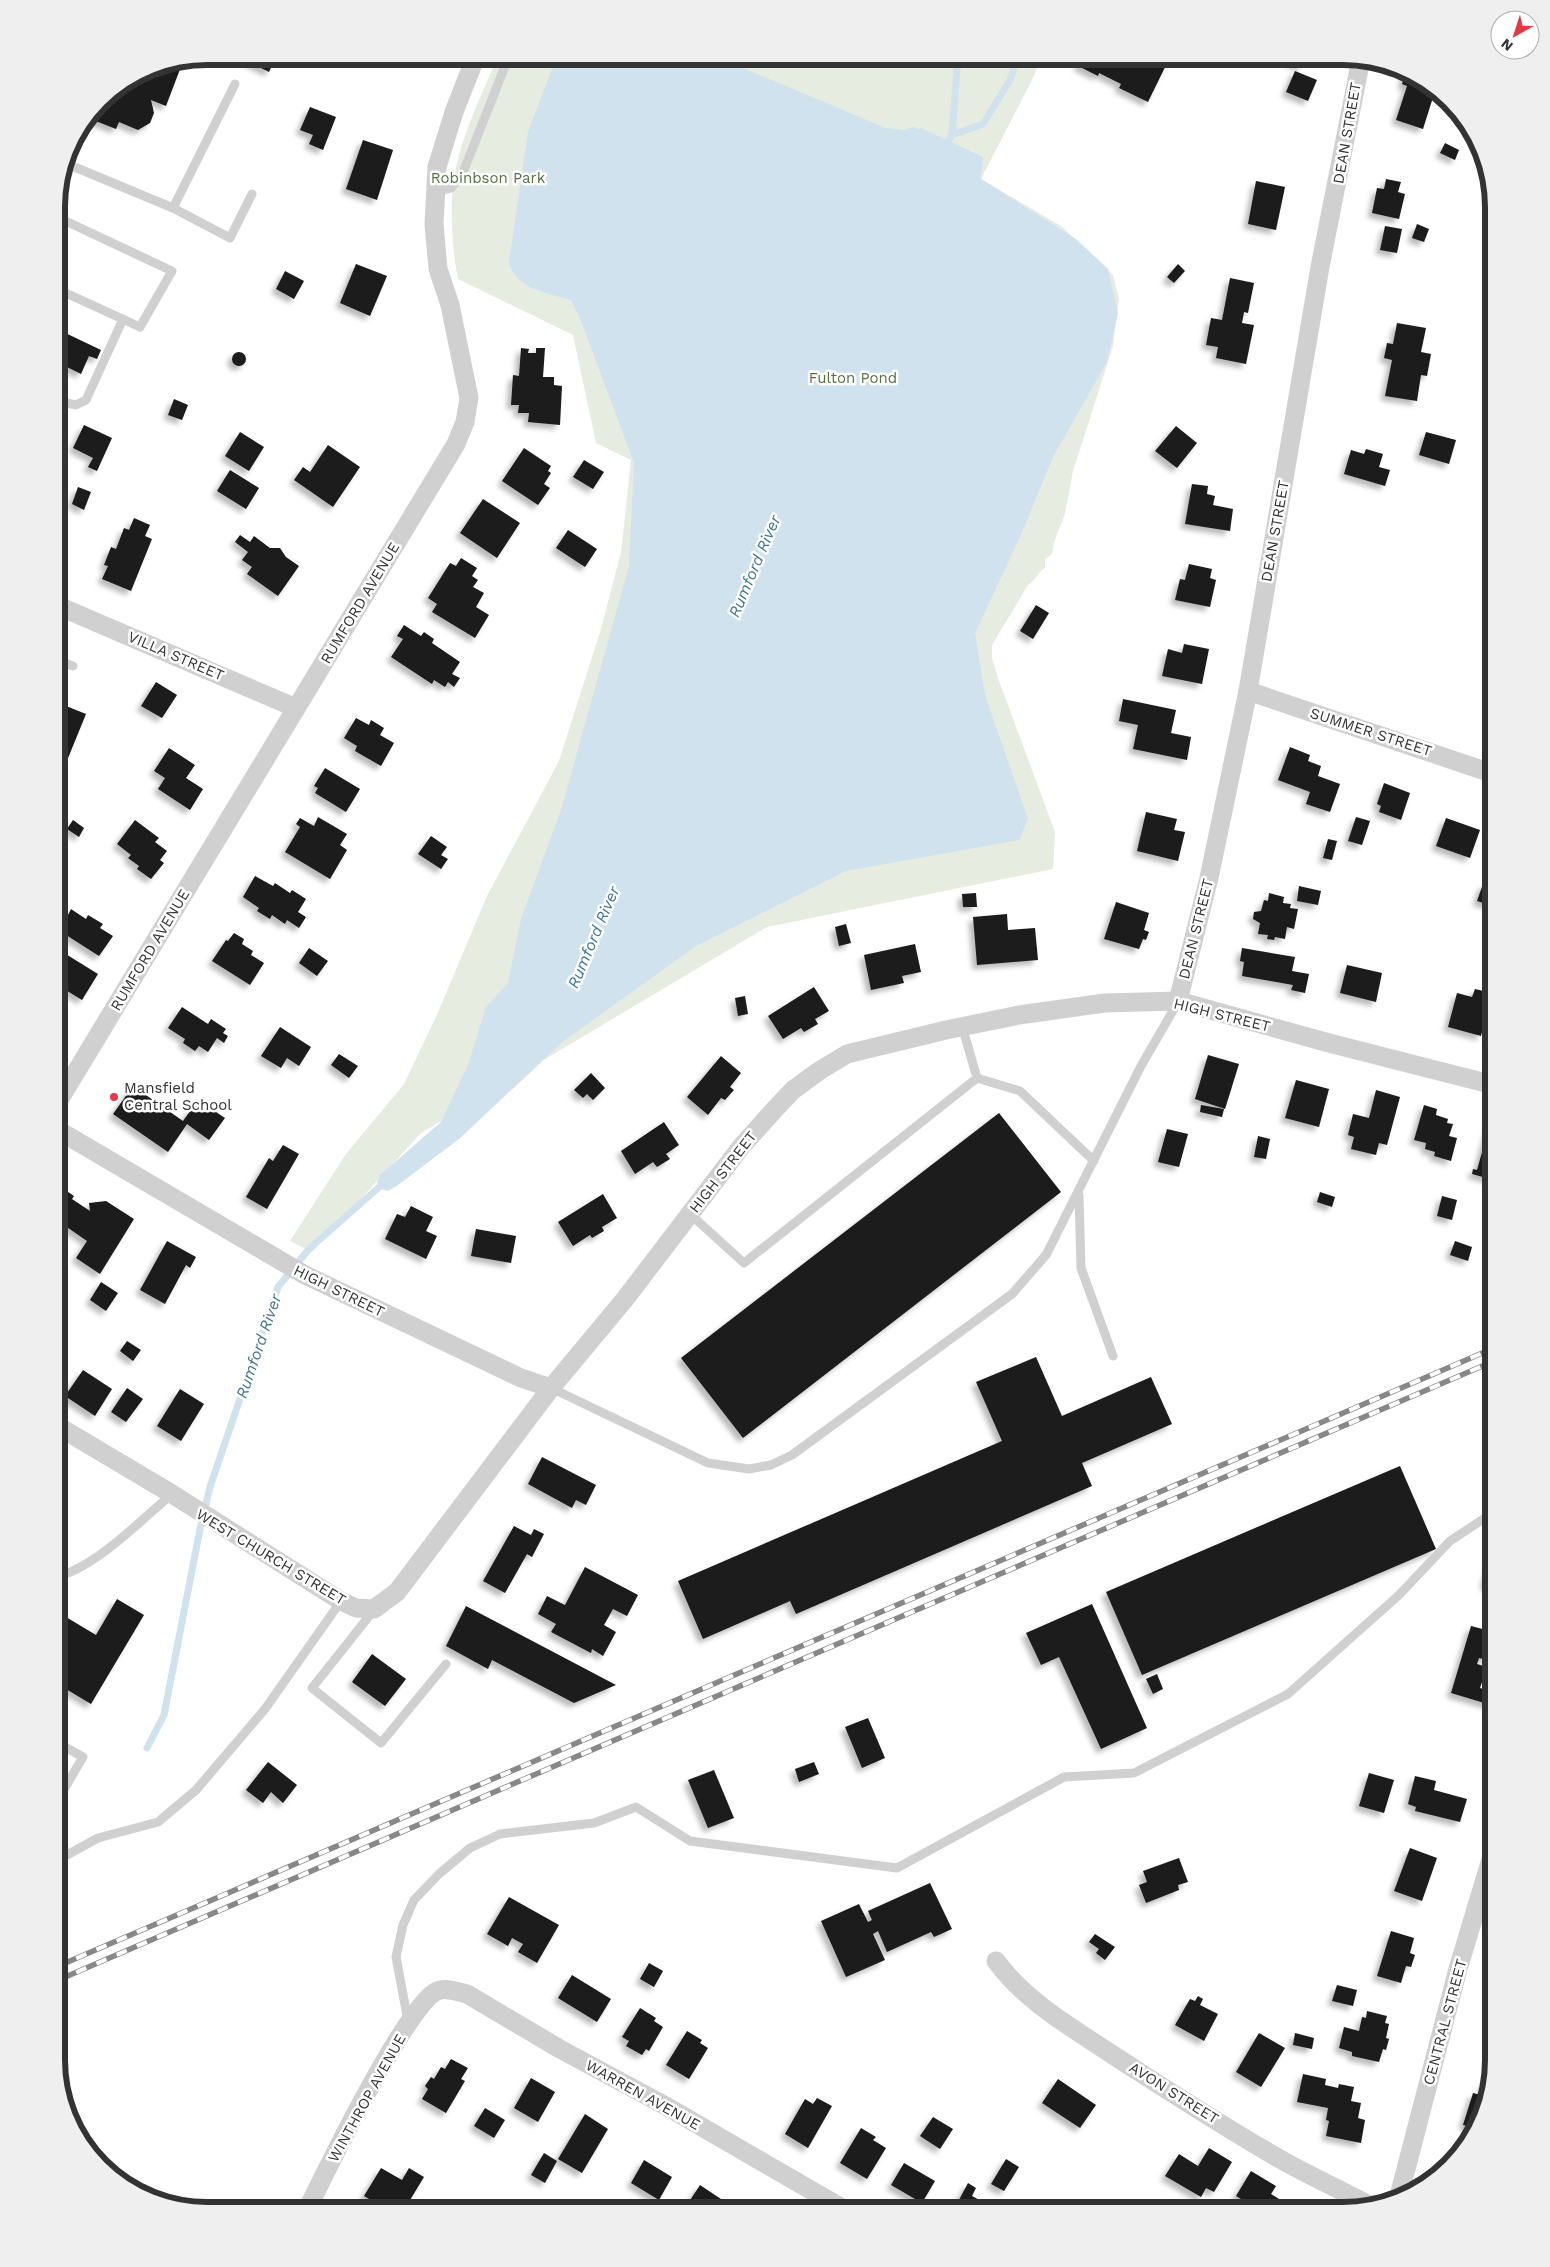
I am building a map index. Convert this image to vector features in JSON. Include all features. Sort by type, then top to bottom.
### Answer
[{"type":"street","name":"RUMFORD AVENUE","points":[[65,1090],[456,444],[465,422],[469,398],[450,305],[438,269],[434,224],[437,167],[454,112],[472,65]]},
{"type":"street","name":"DEAN STREET","points":[[1178,1001],[1209,878],[1248,691],[1320,267],[1359,66]]},
{"type":"street","name":"VILLA STREET","points":[[65,609],[296,708]]},
{"type":"street","name":"SUMMER STREET","points":[[1248,691],[1485,771]]},
{"type":"street","name":"HIGH STREET","points":[[65,1134],[305,1275],[521,1378],[551,1388],[625,1299],[741,1147],[774,1109],[793,1090],[847,1054],[962,1026],[1019,1015],[1105,1003],[1178,1001],[1337,1045],[1485,1082]]},
{"type":"street","points":[[374,1610],[396,1592],[551,1388]]},
{"type":"street","name":"WEST CHURCH STREET","points":[[65,1431],[177,1498],[341,1601],[356,1608],[374,1610]]},
{"type":"street","name":"CENTRAL STREET","points":[[1401,2189],[1458,1969],[1485,1879]]},
{"type":"street","name":"AVON STREET","points":[[996,1961],[1009,1979],[1042,2008],[1286,2162],[1361,2201]]},
{"type":"street","name":"WARREN AVENUE","points":[[436,1991],[451,1990],[467,1994],[560,2050],[664,2105],[831,2202]]},
{"type":"street","name":"WINTHROP AVENUE","points":[[311,2202],[362,2100],[408,2024],[427,1998],[436,1991]]},
{"type":"lane","points":[[436,192],[451,188],[462,175],[505,65]]},
{"type":"lane","points":[[173,208],[235,84]]},
{"type":"lane","points":[[72,166],[173,208],[230,238],[252,194]]},
{"type":"lane","points":[[65,222],[172,271],[140,327],[65,293]]},
{"type":"lane","points":[[65,403],[76,405],[86,400],[123,319]]},
{"type":"lane","points":[[65,663],[73,666]]},
{"type":"lane","points":[[551,1388],[708,1464],[749,1469],[771,1465],[792,1456],[1012,1294],[1046,1255],[1141,1066],[1178,1001]]},
{"type":"lane","points":[[962,1026],[977,1078]]},
{"type":"lane","points":[[977,1078],[1020,1091],[1094,1161]]},
{"type":"lane","points":[[690,1214],[744,1263],[977,1078]]},
{"type":"lane","points":[[1079,1192],[1081,1268],[1113,1356]]},
{"type":"lane","points":[[65,1575],[102,1554],[177,1498]]},
{"type":"lane","points":[[408,2024],[396,1957],[403,1925],[414,1900],[439,1874],[470,1848],[500,1834],[594,1823],[636,1807],[690,1841],[897,1868],[1064,1777],[1134,1773],[1288,1694],[1399,1595],[1450,1541],[1485,1518]]},
{"type":"lane","points":[[65,1856],[98,1838],[158,1822],[196,1790],[265,1709],[341,1601]]},
{"type":"lane","points":[[374,1610],[312,1688],[381,1743],[446,1664]]},
{"type":"lane","points":[[65,1747],[83,1757],[65,1788]]},
{"type":"green space","name":"Fulton Pond","points":[[494,65],[1038,65],[981,179],[1061,226],[1113,275],[1119,299],[1113,346],[1073,471],[1065,514],[1054,542],[1052,554],[1045,559],[1045,568],[1028,585],[992,645],[992,658],[999,681],[1055,832],[1053,869],[767,927],[421,1133],[312,1252],[290,1241],[346,1154],[404,1084],[436,1017],[487,896],[559,761],[601,629],[621,552],[631,460],[596,443],[573,335],[458,279],[452,225],[453,184],[458,157],[479,99]]},
{"type":"water","name":"Fulton Pond","points":[[554,65],[736,65],[886,128],[904,130],[913,127],[920,130],[921,128],[983,157],[981,179],[1076,239],[1108,269],[1118,313],[1107,362],[1053,457],[1020,537],[975,633],[985,695],[1028,819],[1019,840],[846,871],[696,946],[565,1040],[459,1139],[388,1191],[380,1189],[377,1183],[380,1175],[441,1122],[468,1065],[486,1007],[508,983],[521,919],[561,810],[629,566],[634,463],[580,318],[571,300],[543,292],[525,284],[512,271],[509,262],[528,132]]},
{"type":"building","points":[[255,65],[272,65],[269,72]]},
{"type":"building","points":[[1166,65],[1148,102],[1119,88],[1121,84],[1099,73],[1098,76],[1078,66]]},
{"type":"building","points":[[181,68],[166,106],[151,100],[154,113],[150,123],[138,130],[119,122],[116,129],[94,121],[113,100],[136,84],[153,76]]},
{"type":"building","points":[[1295,71],[1317,80],[1308,101],[1286,92]]},
{"type":"building","points":[[1404,79],[1433,97],[1423,129],[1396,120],[1407,86],[1402,84]]},
{"type":"building","points":[[310,107],[336,117],[323,150],[309,144],[313,135],[300,130]]},
{"type":"building","points":[[363,140],[393,150],[377,200],[346,189]]},
{"type":"building","points":[[1445,143],[1459,150],[1455,160],[1440,153]]},
{"type":"building","points":[[1386,179],[1401,182],[1398,192],[1405,194],[1399,219],[1372,213],[1377,188],[1384,189]]},
{"type":"building","points":[[1256,181],[1285,187],[1276,230],[1248,224]]},
{"type":"building","points":[[1417,224],[1429,229],[1424,242],[1412,238]]},
{"type":"building","points":[[1385,226],[1402,229],[1397,253],[1380,250]]},
{"type":"building","points":[[356,264],[387,276],[370,316],[340,303]]},
{"type":"building","points":[[1178,264],[1185,271],[1174,283],[1167,277]]},
{"type":"building","points":[[285,271],[304,281],[294,299],[276,289]]},
{"type":"building","points":[[1230,278],[1254,283],[1248,313],[1244,312],[1242,323],[1254,325],[1246,364],[1216,358],[1218,347],[1206,345],[1211,318],[1222,320]]},
{"type":"building","points":[[1397,323],[1426,328],[1421,352],[1431,354],[1427,376],[1421,375],[1417,401],[1385,396],[1392,360],[1384,358],[1387,343],[1393,344]]},
{"type":"building","points":[[65,333],[101,350],[97,359],[89,356],[81,374],[65,366]]},
{"type":"building","points":[[521,348],[529,349],[528,353],[536,353],[536,348],[545,348],[543,377],[554,377],[554,385],[562,386],[560,425],[528,422],[529,413],[518,413],[519,405],[511,405],[513,375],[519,376]]},
{"type":"building","points":[[236,352],[242,352],[246,359],[242,366],[236,366],[232,362],[232,356]]},
{"type":"building","points":[[174,399],[188,405],[182,420],[168,415]]},
{"type":"building","points":[[84,425],[112,438],[97,471],[88,467],[93,458],[73,448]]},
{"type":"building","points":[[1176,426],[1197,443],[1177,468],[1155,451]]},
{"type":"building","points":[[240,432],[264,447],[249,471],[225,456]]},
{"type":"building","points":[[1426,432],[1456,440],[1449,464],[1419,455]]},
{"type":"building","points":[[328,445],[360,467],[333,507],[294,480],[303,467],[310,472]]},
{"type":"building","points":[[524,448],[551,466],[548,471],[551,473],[544,484],[550,488],[538,505],[502,481]]},
{"type":"building","points":[[1366,449],[1383,454],[1379,467],[1390,470],[1385,486],[1344,474],[1351,450],[1364,454]]},
{"type":"building","points":[[584,460],[604,472],[593,489],[573,477]]},
{"type":"building","points":[[230,470],[259,488],[246,509],[217,491]]},
{"type":"building","points":[[1192,484],[1208,486],[1207,494],[1215,496],[1213,505],[1233,509],[1230,531],[1185,524]]},
{"type":"building","points":[[78,487],[91,492],[84,510],[72,504]]},
{"type":"building","points":[[483,499],[520,523],[497,558],[460,533]]},
{"type":"building","points":[[134,518],[150,525],[145,536],[152,539],[131,591],[102,579],[108,566],[104,565],[111,547],[116,549],[124,528],[129,530]]},
{"type":"building","points":[[568,530],[597,549],[585,567],[556,548]]},
{"type":"building","points":[[240,535],[250,542],[254,536],[270,548],[280,548],[286,557],[299,566],[278,596],[247,574],[252,567],[242,560],[248,552],[235,542]]},
{"type":"building","points":[[461,558],[477,568],[472,576],[478,580],[473,587],[484,593],[476,607],[489,615],[475,638],[432,612],[437,604],[428,598],[450,563],[456,566]]},
{"type":"building","points":[[1189,564],[1212,569],[1210,578],[1216,580],[1210,607],[1175,600],[1180,579],[1185,580]]},
{"type":"building","points":[[1036,605],[1049,613],[1033,639],[1020,631]]},
{"type":"building","points":[[404,625],[421,636],[424,632],[434,639],[432,643],[460,662],[452,674],[460,678],[454,687],[448,682],[445,687],[434,680],[432,684],[391,657],[403,639],[397,636]]},
{"type":"building","points":[[1184,644],[1209,649],[1202,684],[1162,676],[1168,649],[1182,653]]},
{"type":"building","points":[[156,682],[177,695],[162,718],[141,706]]},
{"type":"building","points":[[1123,699],[1176,710],[1171,733],[1191,737],[1187,760],[1133,749],[1138,725],[1119,721]]},
{"type":"building","points":[[65,706],[86,714],[65,765]]},
{"type":"building","points":[[356,718],[369,725],[371,720],[384,728],[380,735],[394,743],[381,766],[355,751],[357,746],[344,738]]},
{"type":"building","points":[[1290,747],[1310,755],[1308,761],[1321,766],[1318,776],[1340,784],[1330,812],[1306,804],[1310,792],[1278,780]]},
{"type":"building","points":[[169,748],[195,765],[186,778],[203,789],[190,810],[158,789],[165,778],[154,771]]},
{"type":"building","points":[[325,768],[360,789],[346,812],[315,793],[318,788],[314,786]]},
{"type":"building","points":[[1384,783],[1410,793],[1401,820],[1379,812],[1381,806],[1377,804]]},
{"type":"building","points":[[1146,812],[1177,819],[1174,830],[1185,832],[1178,861],[1137,851]]},
{"type":"building","points":[[318,817],[347,834],[340,845],[347,850],[330,879],[285,852],[300,827],[296,824],[300,818],[314,826]]},
{"type":"building","points":[[1356,817],[1370,821],[1362,845],[1348,841]]},
{"type":"building","points":[[1446,818],[1480,830],[1470,858],[1436,846]]},
{"type":"building","points":[[73,820],[84,828],[79,837],[67,829]]},
{"type":"building","points":[[135,820],[159,838],[155,842],[167,851],[160,860],[164,863],[151,879],[137,869],[139,866],[128,858],[131,855],[117,844]]},
{"type":"building","points":[[431,836],[447,847],[441,855],[448,859],[441,869],[418,854]]},
{"type":"building","points":[[1328,839],[1337,841],[1332,860],[1323,858]]},
{"type":"building","points":[[255,876],[273,886],[275,883],[290,893],[292,890],[306,899],[298,912],[306,917],[299,928],[287,920],[285,924],[272,915],[270,919],[257,911],[259,908],[243,897]]},
{"type":"building","points":[[1483,884],[1485,885],[1485,904],[1477,901]]},
{"type":"building","points":[[1299,886],[1321,891],[1318,905],[1297,901]]},
{"type":"building","points":[[976,893],[977,907],[963,907],[962,894]]},
{"type":"building","points":[[1269,893],[1284,897],[1283,903],[1291,904],[1290,908],[1298,909],[1294,929],[1287,927],[1285,939],[1275,937],[1274,940],[1267,939],[1268,935],[1258,934],[1260,923],[1253,919],[1254,912],[1261,911],[1264,900],[1268,901]]},
{"type":"building","points":[[1116,902],[1149,913],[1144,930],[1149,932],[1146,940],[1143,939],[1139,949],[1104,939]]},
{"type":"building","points":[[71,909],[86,919],[88,915],[103,924],[100,928],[113,936],[99,956],[65,934],[65,913],[68,915]]},
{"type":"building","points":[[1007,914],[1008,930],[1035,928],[1038,960],[977,965],[973,917]]},
{"type":"building","points":[[846,924],[851,943],[839,946],[835,927]]},
{"type":"building","points":[[234,933],[244,939],[242,944],[253,951],[251,955],[264,963],[250,985],[212,961],[226,940],[228,941]]},
{"type":"building","points":[[915,944],[921,972],[902,976],[904,983],[871,990],[864,955]]},
{"type":"building","points":[[309,948],[328,961],[317,976],[299,963]]},
{"type":"building","points":[[1242,948],[1295,957],[1292,971],[1309,974],[1305,993],[1291,990],[1293,985],[1242,976],[1244,962],[1240,961]]},
{"type":"building","points":[[65,954],[98,974],[82,1000],[65,990]]},
{"type":"building","points":[[1347,965],[1382,973],[1376,1002],[1340,993]]},
{"type":"building","points":[[814,987],[829,1011],[815,1019],[818,1024],[804,1032],[801,1028],[783,1039],[768,1016]]},
{"type":"building","points":[[1475,989],[1485,991],[1485,1020],[1481,1036],[1448,1027],[1457,993],[1472,997]]},
{"type":"building","points":[[745,996],[748,1014],[738,1016],[735,998]]},
{"type":"building","points":[[182,1007],[208,1024],[211,1019],[226,1029],[223,1033],[228,1036],[224,1043],[217,1038],[208,1052],[199,1046],[195,1051],[183,1043],[185,1039],[168,1028]]},
{"type":"building","points":[[280,1027],[311,1047],[299,1066],[287,1058],[281,1068],[261,1056]]},
{"type":"building","points":[[339,1054],[358,1066],[349,1078],[331,1065]]},
{"type":"building","points":[[1208,1055],[1239,1064],[1225,1109],[1195,1099]]},
{"type":"building","points":[[721,1056],[741,1073],[730,1087],[734,1090],[725,1100],[721,1098],[708,1115],[687,1097]]},
{"type":"building","points":[[591,1073],[605,1088],[593,1100],[587,1094],[583,1098],[574,1090]]},
{"type":"building","points":[[1296,1080],[1329,1089],[1319,1127],[1285,1118]]},
{"type":"building","points":[[133,1086],[183,1121],[198,1100],[225,1118],[209,1140],[187,1124],[168,1152],[113,1114]]},
{"type":"building","points":[[1376,1090],[1400,1097],[1387,1145],[1379,1143],[1376,1155],[1351,1149],[1354,1137],[1348,1135],[1353,1114],[1369,1118]]},
{"type":"building","points":[[1201,1105],[1224,1109],[1222,1117],[1200,1112]]},
{"type":"building","points":[[1424,1105],[1437,1109],[1436,1115],[1448,1119],[1447,1123],[1453,1124],[1449,1136],[1457,1138],[1451,1161],[1434,1156],[1435,1152],[1425,1149],[1426,1143],[1414,1140]]},
{"type":"building","points":[[999,1113],[1061,1192],[743,1438],[681,1358]]},
{"type":"building","points":[[664,1122],[679,1145],[666,1154],[670,1159],[657,1167],[653,1162],[635,1174],[621,1151]]},
{"type":"building","points":[[1167,1129],[1188,1134],[1179,1167],[1158,1162]]},
{"type":"building","points":[[1258,1136],[1270,1139],[1266,1159],[1254,1157]]},
{"type":"building","points":[[1485,1142],[1485,1178],[1472,1174],[1473,1169],[1477,1170]]},
{"type":"building","points":[[283,1145],[299,1154],[267,1209],[246,1197],[269,1158],[273,1161]]},
{"type":"building","points":[[65,1190],[74,1196],[72,1199],[90,1211],[89,1203],[106,1201],[134,1219],[100,1274],[76,1258],[87,1241],[65,1226]]},
{"type":"building","points":[[1320,1192],[1335,1197],[1332,1207],[1317,1202]]},
{"type":"building","points":[[603,1194],[617,1218],[602,1227],[604,1231],[592,1238],[590,1235],[573,1246],[558,1222]]},
{"type":"building","points":[[1442,1196],[1457,1200],[1452,1220],[1437,1216]]},
{"type":"building","points":[[411,1206],[433,1217],[426,1231],[437,1236],[426,1259],[385,1239],[397,1214],[405,1217]]},
{"type":"building","points":[[476,1229],[516,1236],[511,1263],[471,1256]]},
{"type":"building","points":[[167,1241],[196,1257],[190,1268],[186,1265],[165,1304],[140,1290]]},
{"type":"building","points":[[1455,1241],[1472,1247],[1468,1261],[1450,1255]]},
{"type":"building","points":[[101,1282],[118,1293],[106,1311],[90,1300]]},
{"type":"building","points":[[127,1341],[141,1350],[133,1361],[120,1351]]},
{"type":"building","points":[[1036,1357],[1062,1416],[1151,1377],[1172,1424],[1082,1463],[1092,1486],[796,1614],[790,1601],[703,1639],[678,1581],[1002,1441],[976,1382]]},
{"type":"building","points":[[83,1370],[112,1389],[95,1416],[65,1396]]},
{"type":"building","points":[[127,1388],[143,1399],[126,1422],[111,1412]]},
{"type":"building","points":[[180,1389],[204,1404],[181,1441],[157,1426]]},
{"type":"building","points":[[542,1457],[596,1485],[586,1505],[576,1500],[572,1508],[528,1484]]},
{"type":"building","points":[[1400,1466],[1436,1549],[1142,1675],[1106,1592]]},
{"type":"building","points":[[514,1526],[531,1535],[534,1529],[544,1534],[532,1557],[527,1554],[505,1593],[483,1581]]},
{"type":"building","points":[[585,1567],[638,1595],[627,1616],[613,1609],[604,1625],[616,1632],[603,1656],[592,1649],[591,1653],[551,1632],[556,1624],[538,1614],[547,1596],[565,1605]]},
{"type":"building","points":[[117,1599],[144,1615],[91,1704],[65,1688],[65,1616],[96,1635]]},
{"type":"building","points":[[1092,1604],[1147,1728],[1101,1749],[1059,1657],[1041,1665],[1026,1633]]},
{"type":"building","points":[[466,1606],[616,1685],[574,1703],[492,1660],[488,1669],[446,1646]]},
{"type":"building","points":[[1471,1626],[1485,1630],[1485,1660],[1479,1658],[1477,1664],[1485,1666],[1480,1688],[1485,1689],[1485,1703],[1451,1693]]},
{"type":"building","points":[[372,1654],[406,1679],[385,1706],[352,1682]]},
{"type":"building","points":[[1157,1674],[1163,1689],[1153,1694],[1146,1679]]},
{"type":"building","points":[[868,1718],[885,1758],[862,1768],[845,1727]]},
{"type":"building","points":[[268,1762],[297,1785],[283,1803],[271,1792],[263,1803],[246,1790]]},
{"type":"building","points":[[814,1762],[819,1774],[799,1782],[795,1769]]},
{"type":"building","points":[[714,1770],[734,1818],[708,1828],[688,1780]]},
{"type":"building","points":[[1369,1773],[1394,1780],[1384,1813],[1359,1806]]},
{"type":"building","points":[[1415,1776],[1436,1781],[1434,1790],[1467,1799],[1460,1822],[1415,1811],[1416,1807],[1408,1804]]},
{"type":"building","points":[[1410,1848],[1437,1858],[1422,1901],[1394,1891]]},
{"type":"building","points":[[1179,1858],[1188,1882],[1178,1885],[1179,1890],[1146,1903],[1139,1885],[1147,1882],[1143,1871]]},
{"type":"building","points":[[930,1883],[952,1929],[934,1937],[931,1932],[887,1952],[878,1931],[873,1934],[885,1960],[846,1977],[821,1921],[859,1904],[868,1922],[872,1920],[868,1911]]},
{"type":"building","points":[[509,1897],[559,1925],[537,1963],[518,1952],[523,1944],[512,1938],[508,1946],[487,1934]]},
{"type":"building","points":[[1391,1931],[1414,1938],[1410,1953],[1415,1955],[1411,1967],[1406,1966],[1401,1983],[1377,1976]]},
{"type":"building","points":[[1095,1934],[1115,1947],[1105,1960],[1096,1953],[1099,1949],[1089,1942]]},
{"type":"building","points":[[649,1963],[663,1971],[654,1987],[640,1979]]},
{"type":"building","points":[[572,1975],[611,1999],[597,2022],[558,1998]]},
{"type":"building","points":[[1337,1985],[1357,1990],[1353,2006],[1332,2001]]},
{"type":"building","points":[[1198,1996],[1203,1999],[1200,2005],[1218,2014],[1204,2041],[1175,2025],[1190,1999],[1195,2001]]},
{"type":"building","points":[[640,2008],[656,2018],[654,2021],[663,2027],[649,2051],[646,2049],[642,2055],[626,2046],[629,2041],[622,2037]]},
{"type":"building","points":[[1367,2011],[1387,2016],[1385,2023],[1389,2024],[1386,2038],[1389,2039],[1386,2050],[1383,2049],[1379,2062],[1352,2056],[1352,2052],[1339,2048],[1344,2027],[1359,2031],[1362,2017],[1366,2018]]},
{"type":"building","points":[[687,2031],[702,2040],[700,2043],[708,2048],[689,2079],[666,2065]]},
{"type":"building","points":[[1259,2033],[1285,2048],[1261,2087],[1236,2072]]},
{"type":"building","points":[[1295,2033],[1314,2038],[1312,2049],[1293,2045]]},
{"type":"building","points":[[451,2059],[468,2068],[461,2079],[465,2081],[446,2113],[422,2099],[428,2089],[425,2086],[431,2077],[434,2079],[441,2067],[445,2069]]},
{"type":"building","points":[[1303,2074],[1326,2079],[1325,2085],[1338,2088],[1339,2084],[1354,2087],[1351,2101],[1361,2103],[1358,2118],[1365,2120],[1361,2143],[1326,2136],[1329,2121],[1326,2120],[1328,2108],[1297,2102]]},
{"type":"building","points":[[531,2078],[555,2092],[538,2122],[514,2108]]},
{"type":"building","points":[[1058,2079],[1096,2105],[1080,2128],[1042,2103]]},
{"type":"building","points":[[1473,2093],[1480,2095],[1468,2126],[1463,2125]]},
{"type":"building","points":[[817,2098],[832,2106],[808,2148],[785,2134],[805,2099],[813,2104]]},
{"type":"building","points":[[485,2108],[505,2120],[494,2138],[474,2126]]},
{"type":"building","points":[[585,2114],[608,2129],[582,2173],[558,2159]]},
{"type":"building","points":[[933,2117],[953,2129],[940,2149],[920,2136]]},
{"type":"building","points":[[861,2128],[876,2137],[873,2140],[886,2148],[867,2179],[840,2163]]},
{"type":"building","points":[[1209,2148],[1232,2162],[1214,2192],[1206,2188],[1201,2197],[1165,2176],[1179,2154],[1198,2166]]},
{"type":"building","points":[[544,2153],[557,2161],[545,2183],[531,2175]]},
{"type":"building","points":[[1006,2159],[1019,2167],[1004,2191],[991,2184]]},
{"type":"building","points":[[644,2160],[672,2177],[659,2200],[631,2183]]},
{"type":"building","points":[[904,2163],[935,2181],[923,2202],[891,2185]]},
{"type":"building","points":[[381,2168],[402,2180],[409,2168],[424,2177],[409,2202],[374,2202],[364,2196]]},
{"type":"building","points":[[1251,2171],[1276,2186],[1271,2194],[1284,2202],[1239,2202],[1241,2199],[1236,2196]]},
{"type":"building","points":[[968,2183],[976,2188],[972,2196],[983,2202],[958,2202]]},
{"type":"building","points":[[700,2185],[724,2201],[723,2202],[689,2202]]},
{"type":"waterway","name":"Rumford River","points":[[943,148],[952,135],[957,65]]},
{"type":"waterway","points":[[952,135],[983,124],[1010,80],[1015,65]]},
{"type":"waterway","name":"Rumford River","points":[[147,1748],[164,1715],[210,1487],[278,1287],[309,1249],[386,1181]]},
{"type":"railway","points":[[65,1963],[1485,1352]]},
{"type":"railway","points":[[65,1977],[1485,1365]]},
{"type":"place","name":"Mansfield Central School","points":[[114,1097]]},
{"type":"park label","name":"Robinbson Park","points":[[488,178]]}]
